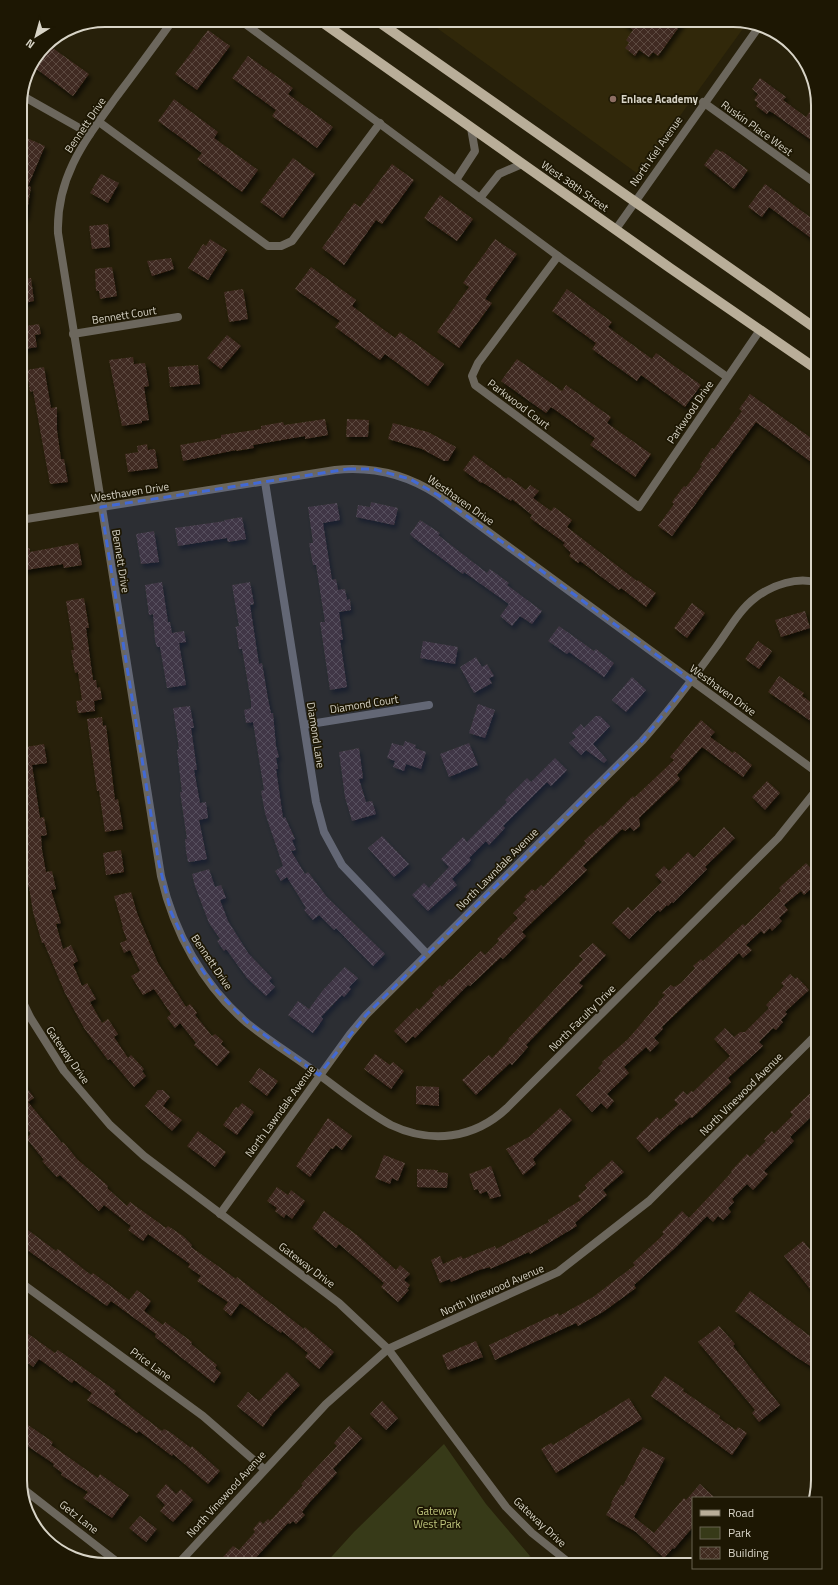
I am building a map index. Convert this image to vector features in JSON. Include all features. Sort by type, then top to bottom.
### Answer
[{"type":"main road","name":"West 38th Street","points":[[329,27],[522,164],[811,365]]},
{"type":"main road","name":"West 38th Street","points":[[386,27],[811,325]]},
{"type":"street","name":"Bennett Drive","points":[[168,27],[80,148],[70,170],[62,194],[58,219],[60,252],[159,864],[171,912],[189,951],[217,991],[247,1022],[320,1075]]},
{"type":"street","points":[[250,27],[558,256],[727,377]]},
{"type":"street","name":"North Kiel Avenue","points":[[616,229],[704,102],[756,31]]},
{"type":"street","points":[[27,99],[90,134]]},
{"type":"street","name":"Ruskin Place West","points":[[704,102],[811,180]]},
{"type":"street","points":[[99,122],[268,246],[281,246],[292,241],[380,123]]},
{"type":"street","points":[[456,180],[475,151],[471,128]]},
{"type":"street","points":[[480,198],[499,174],[522,164]]},
{"type":"street","name":"Parkwood Court","points":[[558,256],[478,363],[472,376],[475,385],[638,506]]},
{"type":"street","name":"Bennett Court","points":[[73,334],[178,317]]},
{"type":"street","name":"Parkwood Drive","points":[[638,506],[760,330]]},
{"type":"street","name":"Westhaven Drive","points":[[27,519],[354,469],[379,470],[410,479],[438,495],[811,768]]},
{"type":"street","name":"Diamond Lane","points":[[265,482],[320,820],[332,849],[354,880],[427,954]]},
{"type":"street","name":"North Lawndale Avenue","points":[[220,1214],[359,1023],[642,741],[660,721],[741,613],[755,598],[765,591],[784,583],[797,581],[811,582]]},
{"type":"street","name":"Diamond Court","points":[[304,725],[429,705]]},
{"type":"street","name":"North Faculty Drive","points":[[320,1075],[385,1122],[407,1132],[432,1138],[445,1137],[469,1132],[487,1124],[507,1108],[778,838],[811,797]]},
{"type":"street","name":"Gateway Drive","points":[[27,1011],[52,1054],[64,1071],[94,1108],[125,1140],[220,1214],[339,1303],[388,1349],[506,1507],[532,1534],[563,1558]]},
{"type":"street","name":"North Vinewood Avenue","points":[[183,1558],[264,1468],[330,1399],[388,1349],[558,1272],[649,1201],[811,1040]]},
{"type":"street","name":"Price Lane","points":[[27,1287],[203,1416],[264,1468]]},
{"type":"street","name":"Getz Lane","points":[[29,1493],[112,1558]]},
{"type":"highlighted area","points":[[348,469],[373,469],[410,479],[438,495],[691,680],[642,741],[366,1015],[319,1075],[247,1022],[217,991],[189,951],[171,912],[159,864],[101,507]]},
{"type":"shaded area","name":"Enlace Academy","points":[[436,27],[743,28],[638,174]]},
{"type":"green space","name":"Gateway West Park","points":[[444,1444],[486,1504],[530,1556],[528,1558],[330,1558],[354,1532]]},
{"type":"building","points":[[629,27],[679,27],[658,56],[653,52],[649,57],[639,50],[635,56],[625,48],[629,43],[626,40],[633,30]]},
{"type":"building","points":[[208,30],[230,46],[197,90],[175,74]]},
{"type":"building","points":[[56,50],[89,74],[73,96],[36,69],[45,56],[56,56]]},
{"type":"building","points":[[248,56],[293,88],[288,94],[333,127],[317,148],[272,116],[276,110],[232,78]]},
{"type":"building","points":[[760,78],[786,97],[783,100],[806,117],[811,112],[811,140],[773,113],[769,111],[767,114],[756,106],[758,103],[754,100],[758,94],[752,89]]},
{"type":"building","points":[[174,99],[218,132],[214,138],[258,170],[242,192],[197,159],[202,153],[158,121]]},
{"type":"building","points":[[27,138],[45,146],[28,186],[31,187],[27,211]]},
{"type":"building","points":[[716,149],[721,152],[722,151],[748,170],[734,189],[704,165]]},
{"type":"building","points":[[293,158],[315,174],[283,218],[260,202]]},
{"type":"building","points":[[392,164],[414,180],[382,224],[376,220],[344,265],[322,248],[354,203],[360,207]]},
{"type":"building","points":[[101,174],[119,183],[108,203],[90,193]]},
{"type":"building","points":[[765,184],[811,218],[811,238],[769,207],[762,217],[748,207]]},
{"type":"building","points":[[440,195],[473,219],[457,241],[424,218]]},
{"type":"building","points":[[108,224],[110,247],[92,249],[89,226]]},
{"type":"building","points":[[210,239],[227,250],[208,280],[188,268],[203,244],[206,246]]},
{"type":"building","points":[[495,239],[517,254],[485,299],[492,303],[459,348],[437,332],[469,287],[463,283]]},
{"type":"building","points":[[171,258],[174,269],[152,276],[147,261]]},
{"type":"building","points":[[112,267],[117,296],[100,299],[99,291],[96,291],[95,269]]},
{"type":"building","points":[[311,267],[356,300],[352,306],[395,338],[400,332],[444,364],[428,386],[385,354],[380,360],[335,327],[340,321],[295,289]]},
{"type":"building","points":[[31,278],[34,301],[27,302],[27,279]]},
{"type":"building","points":[[243,289],[248,319],[229,322],[224,292]]},
{"type":"building","points":[[567,289],[612,322],[608,327],[652,359],[656,353],[701,385],[685,407],[641,375],[637,381],[592,349],[596,343],[552,311]]},
{"type":"building","points":[[39,324],[41,334],[35,335],[37,347],[27,349],[27,326]]},
{"type":"building","points":[[227,335],[241,346],[221,369],[207,358]]},
{"type":"building","points":[[133,357],[134,364],[145,363],[149,386],[144,387],[149,420],[142,421],[142,423],[122,426],[109,360]]},
{"type":"building","points":[[517,359],[562,391],[566,385],[611,417],[607,423],[651,454],[635,477],[590,445],[595,438],[551,407],[546,413],[501,381]]},
{"type":"building","points":[[198,365],[200,384],[170,387],[168,367]]},
{"type":"building","points":[[44,367],[51,408],[57,407],[57,430],[61,459],[64,459],[68,482],[50,484],[33,391],[30,392],[27,370]]},
{"type":"building","points":[[750,394],[811,438],[811,462],[756,422],[672,536],[658,526],[674,504],[672,502],[684,486],[686,487],[702,466],[700,465],[712,448],[714,449],[742,411],[739,409]]},
{"type":"building","points":[[325,419],[328,435],[305,439],[305,436],[253,445],[254,448],[236,450],[183,461],[180,445],[221,438],[221,435],[261,429],[261,426],[283,422],[284,425]]},
{"type":"building","points":[[347,419],[369,420],[368,437],[346,437]]},
{"type":"building","points":[[393,423],[428,432],[456,447],[448,461],[444,461],[422,449],[388,439]]},
{"type":"building","points":[[147,444],[148,450],[155,449],[158,468],[128,472],[125,454],[138,452],[137,446]]},
{"type":"building","points":[[474,455],[506,479],[508,477],[526,490],[530,485],[539,491],[533,498],[551,511],[554,507],[572,520],[567,527],[637,581],[638,580],[656,593],[646,607],[621,588],[619,590],[580,561],[578,563],[569,556],[571,553],[563,545],[565,543],[530,518],[532,515],[512,499],[511,501],[463,470]]},
{"type":"building","points":[[371,502],[398,508],[394,525],[356,517],[358,505],[370,507]]},
{"type":"building","points":[[337,503],[340,520],[323,523],[332,580],[336,579],[338,590],[345,589],[347,600],[350,599],[351,610],[339,612],[343,640],[340,640],[347,687],[330,690],[320,622],[325,622],[316,565],[313,565],[309,543],[313,543],[308,507]]},
{"type":"building","points":[[242,517],[246,539],[228,542],[227,538],[178,546],[175,528]]},
{"type":"building","points":[[420,520],[440,533],[438,535],[487,573],[490,569],[509,583],[507,585],[542,611],[532,624],[520,616],[512,626],[500,616],[509,604],[464,572],[463,574],[414,538],[410,534]]},
{"type":"building","points":[[154,531],[159,562],[141,564],[136,534]]},
{"type":"building","points":[[78,543],[82,565],[64,568],[63,564],[27,570],[27,549],[30,548],[30,552]]},
{"type":"building","points":[[162,582],[168,622],[170,622],[172,633],[184,631],[186,642],[179,643],[186,685],[167,688],[160,647],[157,647],[155,641],[153,614],[149,615],[145,585]]},
{"type":"building","points":[[250,582],[254,604],[250,605],[259,664],[262,663],[271,713],[273,713],[276,746],[279,757],[276,758],[278,769],[276,769],[283,818],[285,817],[295,839],[292,840],[296,850],[291,851],[305,874],[308,872],[326,896],[385,954],[373,966],[336,928],[334,930],[319,915],[313,920],[304,910],[306,908],[287,877],[281,881],[275,871],[283,866],[265,813],[261,791],[264,790],[253,722],[246,723],[244,710],[251,708],[251,701],[242,649],[239,649],[235,627],[239,626],[232,585]]},
{"type":"building","points":[[84,598],[89,628],[86,628],[93,680],[96,680],[97,688],[100,687],[102,699],[94,701],[95,711],[78,713],[76,701],[82,700],[78,672],[75,673],[71,650],[74,650],[66,601]]},
{"type":"building","points":[[692,603],[705,613],[687,638],[674,628]]},
{"type":"building","points":[[805,611],[810,628],[781,637],[775,620]]},
{"type":"building","points":[[559,626],[594,651],[596,649],[614,663],[604,677],[569,652],[567,654],[548,641]]},
{"type":"building","points":[[423,641],[458,647],[455,664],[420,658]]},
{"type":"building","points":[[758,641],[772,651],[759,669],[745,659]]},
{"type":"building","points":[[476,657],[482,667],[487,664],[494,676],[489,678],[492,683],[474,693],[460,667]]},
{"type":"building","points":[[779,676],[804,693],[802,696],[811,702],[811,721],[768,692]]},
{"type":"building","points":[[632,677],[646,690],[626,712],[612,700]]},
{"type":"building","points":[[478,704],[495,710],[485,738],[469,733]]},
{"type":"building","points":[[190,706],[194,728],[191,728],[197,770],[194,770],[200,803],[206,802],[208,818],[199,820],[207,859],[188,862],[185,839],[187,839],[180,792],[182,792],[177,750],[179,749],[173,708]]},
{"type":"building","points":[[596,716],[600,716],[610,726],[593,744],[607,760],[604,763],[586,750],[581,755],[569,743],[576,737],[572,733],[581,724],[584,728]]},
{"type":"building","points":[[102,717],[103,726],[106,725],[115,800],[118,799],[123,829],[105,832],[99,791],[97,791],[87,719]]},
{"type":"building","points":[[701,720],[715,732],[710,737],[733,753],[734,751],[752,765],[743,777],[702,747],[677,775],[680,779],[639,818],[640,826],[634,831],[630,827],[625,831],[622,829],[583,866],[587,870],[522,932],[526,936],[503,959],[501,957],[470,986],[468,985],[415,1038],[413,1036],[406,1043],[394,1031],[417,1008],[419,1010],[434,995],[432,993],[440,985],[442,987],[449,979],[451,980],[481,951],[485,955],[499,941],[497,939],[518,918],[513,913],[527,899],[524,897],[532,889],[535,891],[541,885],[543,887],[586,843],[584,841],[601,825],[602,827],[633,796],[634,798],[674,760],[670,757]]},
{"type":"building","points":[[405,741],[416,745],[415,748],[426,752],[421,769],[406,764],[404,771],[393,767],[395,761],[387,758],[392,743],[403,746]]},
{"type":"building","points":[[469,743],[478,765],[449,777],[440,754]]},
{"type":"building","points":[[44,744],[47,763],[32,765],[40,818],[44,817],[47,835],[41,836],[42,850],[46,872],[52,871],[56,889],[51,890],[61,923],[56,924],[63,949],[71,945],[78,961],[73,964],[82,986],[87,983],[96,999],[90,1002],[102,1023],[108,1019],[118,1034],[114,1037],[128,1058],[131,1055],[144,1069],[142,1071],[146,1076],[134,1087],[110,1059],[108,1060],[84,1028],[65,993],[44,943],[42,943],[33,912],[29,887],[27,888],[27,747]]},
{"type":"building","points":[[359,748],[363,778],[359,779],[366,802],[372,801],[376,814],[352,821],[345,797],[339,752]]},
{"type":"building","points":[[555,758],[567,770],[551,786],[547,782],[503,826],[505,828],[489,845],[486,841],[469,858],[471,860],[452,879],[457,885],[428,911],[412,895],[424,883],[429,888],[449,867],[441,859],[463,837],[467,842],[507,802],[505,800],[527,778],[531,782]]},
{"type":"building","points":[[767,781],[780,793],[765,810],[752,797]]},
{"type":"building","points":[[724,827],[735,838],[705,867],[707,869],[673,903],[672,902],[668,906],[667,905],[660,912],[658,910],[629,939],[612,923],[628,907],[632,911],[662,882],[655,875],[664,866],[669,871],[688,852],[694,858]]},
{"type":"building","points":[[382,836],[409,864],[394,877],[368,848]]},
{"type":"building","points":[[121,850],[124,872],[106,875],[103,853]]},
{"type":"building","points":[[806,863],[811,868],[811,881],[809,883],[811,885],[811,889],[804,895],[801,891],[784,905],[788,910],[779,918],[782,921],[772,931],[770,928],[764,934],[761,931],[746,945],[752,950],[743,958],[739,953],[662,1027],[663,1029],[654,1038],[659,1043],[650,1052],[646,1047],[624,1067],[629,1073],[607,1094],[614,1101],[607,1109],[601,1103],[592,1112],[576,1095],[601,1071],[598,1068],[603,1063],[602,1062],[628,1039],[665,995],[662,993],[671,985],[674,987],[681,983],[695,968],[693,966],[701,959],[703,961],[743,924],[745,926],[781,891],[779,888]]},
{"type":"building","points":[[209,869],[215,887],[221,885],[226,898],[220,900],[228,921],[248,953],[272,978],[269,981],[275,987],[266,996],[247,978],[226,949],[224,951],[217,941],[220,939],[209,923],[192,874]]},
{"type":"building","points":[[131,892],[137,913],[158,963],[186,1007],[190,1004],[197,1013],[195,1015],[212,1036],[215,1034],[223,1041],[221,1044],[230,1052],[217,1066],[194,1045],[196,1043],[180,1023],[175,1028],[167,1018],[171,1014],[154,989],[143,995],[131,976],[140,971],[130,950],[124,953],[120,943],[127,940],[114,896]]},
{"type":"building","points":[[593,943],[606,955],[579,983],[583,986],[526,1045],[528,1047],[512,1065],[510,1063],[476,1095],[462,1080],[489,1055],[492,1058],[583,959],[579,956]]},
{"type":"building","points":[[345,967],[358,978],[349,987],[351,989],[344,997],[342,995],[321,1017],[323,1019],[313,1033],[288,1015],[298,1001],[309,1009],[323,990]]},
{"type":"building","points":[[790,974],[795,979],[797,977],[809,990],[785,1012],[787,1014],[781,1020],[783,1022],[776,1030],[773,1028],[759,1042],[763,1046],[728,1078],[731,1082],[692,1118],[690,1117],[681,1125],[680,1124],[649,1152],[636,1138],[657,1117],[660,1120],[678,1104],[674,1100],[683,1091],[687,1095],[691,1091],[693,1092],[730,1056],[714,1039],[725,1028],[734,1037],[740,1032],[745,1032],[769,1008],[766,1005],[784,986],[781,983]]},
{"type":"building","points":[[375,1054],[390,1065],[393,1062],[404,1071],[391,1089],[364,1069]]},
{"type":"building","points":[[259,1068],[278,1081],[267,1096],[249,1082]]},
{"type":"building","points":[[416,1086],[439,1087],[439,1106],[416,1104]]},
{"type":"building","points":[[27,1088],[34,1098],[28,1102],[62,1143],[63,1142],[77,1159],[108,1186],[107,1188],[127,1206],[130,1202],[166,1228],[168,1226],[183,1236],[192,1245],[191,1247],[236,1279],[237,1277],[304,1329],[305,1327],[334,1352],[319,1369],[305,1357],[308,1353],[282,1331],[281,1333],[240,1303],[231,1316],[223,1309],[228,1302],[197,1281],[201,1276],[188,1267],[190,1264],[148,1234],[143,1241],[128,1230],[131,1226],[104,1205],[99,1211],[60,1175],[57,1177],[42,1161],[44,1160],[27,1139],[27,1137],[31,1134],[27,1129]]},
{"type":"building","points":[[158,1090],[163,1090],[170,1097],[163,1106],[182,1120],[172,1131],[145,1106]]},
{"type":"building","points":[[811,1092],[811,1117],[790,1137],[794,1141],[764,1171],[768,1174],[753,1190],[747,1184],[732,1199],[734,1202],[728,1208],[731,1212],[723,1220],[718,1216],[713,1222],[707,1216],[675,1248],[634,1285],[636,1288],[603,1312],[578,1326],[576,1323],[495,1360],[489,1345],[558,1313],[559,1316],[593,1297],[635,1265],[633,1263],[664,1234],[662,1232],[682,1211],[689,1218],[747,1154],[750,1157],[766,1141],[764,1139],[772,1131],[774,1134],[793,1115],[790,1112]]},
{"type":"building","points":[[242,1103],[254,1112],[237,1135],[223,1125],[236,1107],[238,1108]]},
{"type":"building","points":[[560,1108],[572,1120],[533,1159],[536,1164],[523,1175],[506,1149],[529,1137]]},
{"type":"building","points":[[328,1118],[352,1136],[342,1150],[336,1145],[333,1149],[331,1148],[310,1177],[296,1166]]},
{"type":"building","points":[[198,1131],[226,1152],[215,1167],[187,1146]]},
{"type":"building","points":[[384,1155],[405,1163],[398,1181],[392,1178],[390,1184],[375,1178]]},
{"type":"building","points":[[612,1160],[624,1172],[603,1190],[607,1195],[575,1223],[577,1226],[530,1254],[529,1252],[490,1269],[490,1267],[479,1270],[451,1282],[450,1279],[440,1283],[431,1260],[440,1256],[443,1264],[461,1256],[463,1259],[495,1246],[496,1249],[549,1222],[548,1220],[581,1200],[578,1196],[587,1188],[585,1185]]},
{"type":"building","points":[[491,1166],[501,1196],[490,1199],[487,1191],[480,1194],[478,1189],[474,1190],[469,1174]]},
{"type":"building","points":[[417,1169],[438,1170],[437,1172],[448,1173],[447,1188],[417,1187]]},
{"type":"building","points":[[277,1187],[288,1195],[291,1190],[305,1201],[292,1219],[286,1214],[284,1218],[275,1211],[277,1208],[267,1201]]},
{"type":"building","points":[[324,1211],[357,1235],[396,1270],[400,1265],[410,1274],[404,1280],[410,1285],[407,1289],[409,1290],[398,1302],[381,1287],[384,1283],[339,1244],[336,1248],[312,1228]]},
{"type":"building","points":[[27,1229],[56,1251],[58,1249],[91,1275],[93,1273],[129,1300],[137,1290],[151,1301],[144,1311],[163,1325],[165,1322],[192,1342],[191,1344],[217,1365],[215,1368],[221,1373],[214,1383],[155,1337],[156,1334],[111,1301],[107,1306],[27,1250]]},
{"type":"building","points":[[803,1241],[811,1251],[811,1290],[784,1256]]},
{"type":"building","points":[[750,1291],[811,1337],[811,1366],[790,1353],[735,1311]]},
{"type":"building","points":[[719,1326],[735,1344],[733,1346],[780,1405],[759,1422],[752,1413],[755,1410],[698,1342]]},
{"type":"building","points":[[27,1333],[55,1353],[58,1350],[116,1391],[114,1394],[137,1412],[162,1431],[164,1429],[170,1432],[191,1448],[192,1446],[220,1471],[208,1484],[173,1454],[172,1456],[139,1431],[137,1433],[87,1400],[92,1393],[74,1380],[72,1383],[39,1359],[33,1367],[27,1362]]},
{"type":"building","points":[[476,1341],[483,1357],[448,1370],[442,1355]]},
{"type":"building","points":[[287,1372],[300,1385],[273,1413],[263,1427],[237,1406],[248,1392],[259,1401]]},
{"type":"building","points":[[665,1376],[684,1389],[683,1391],[720,1416],[719,1418],[736,1430],[738,1427],[747,1433],[732,1455],[651,1396]]},
{"type":"building","points":[[629,1398],[642,1419],[556,1473],[541,1449],[551,1443],[553,1445]]},
{"type":"building","points":[[382,1401],[398,1418],[386,1430],[370,1414]]},
{"type":"building","points":[[28,1425],[53,1442],[51,1445],[98,1478],[100,1474],[129,1495],[112,1518],[83,1498],[88,1492],[61,1475],[62,1473],[53,1466],[54,1464],[27,1446]]},
{"type":"building","points":[[349,1426],[362,1438],[333,1469],[337,1473],[302,1512],[305,1515],[296,1524],[293,1521],[290,1524],[288,1523],[256,1558],[224,1558],[223,1557],[233,1546],[239,1550],[255,1532],[253,1529],[260,1521],[263,1524],[268,1519],[270,1521],[303,1485],[301,1484],[337,1446],[334,1443]]},
{"type":"building","points":[[643,1447],[665,1458],[634,1517],[654,1533],[684,1498],[686,1500],[700,1484],[714,1497],[692,1497],[692,1528],[664,1558],[636,1532],[606,1515],[621,1485],[623,1486]]},
{"type":"building","points":[[166,1484],[176,1494],[181,1489],[193,1500],[173,1522],[160,1511],[165,1505],[156,1496]]},
{"type":"building","points":[[140,1516],[157,1529],[146,1542],[129,1528]]},
{"type":"place","name":"Enlace Academy","points":[[613,99]]}]
